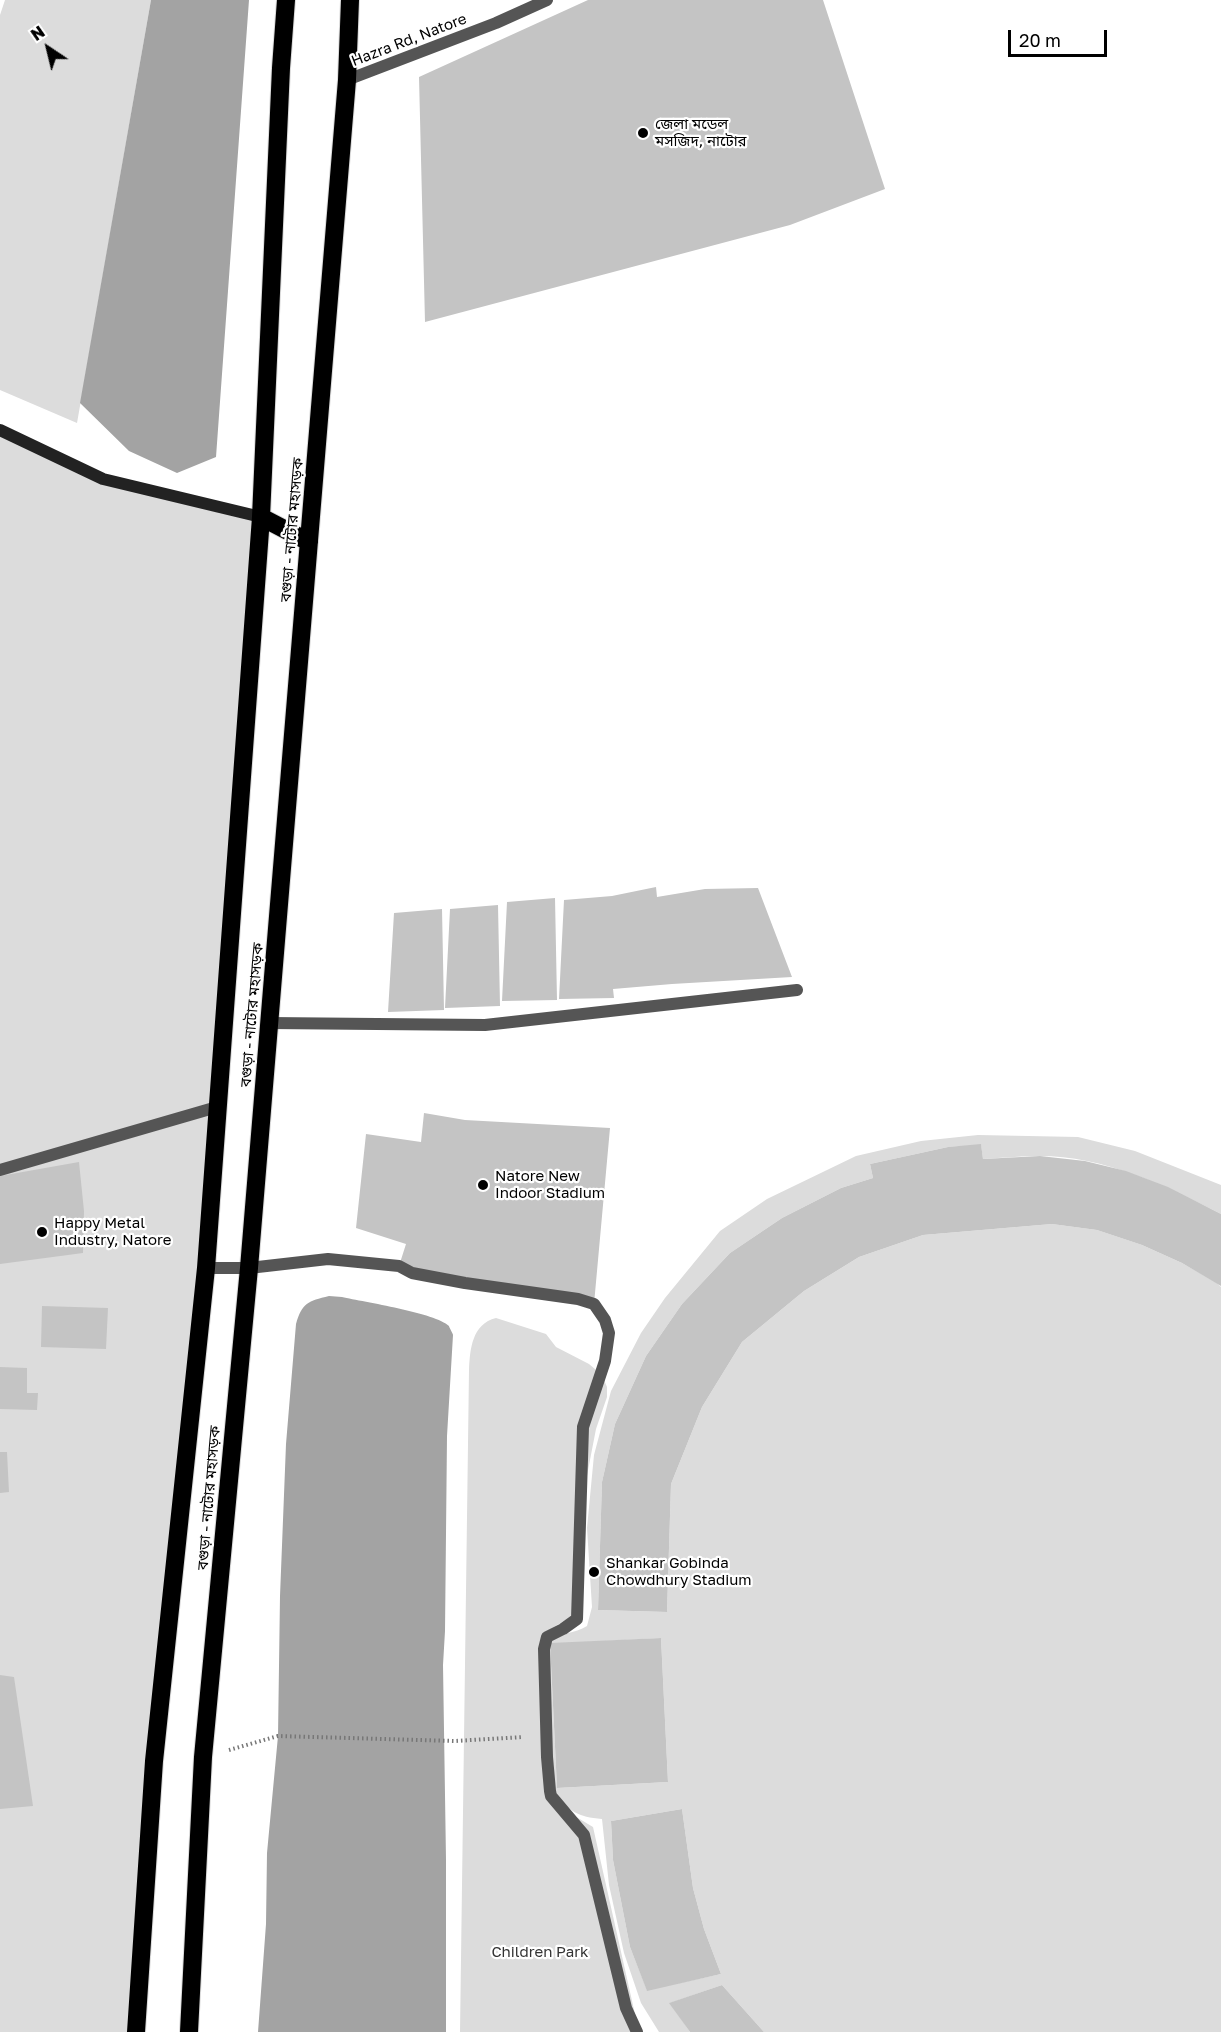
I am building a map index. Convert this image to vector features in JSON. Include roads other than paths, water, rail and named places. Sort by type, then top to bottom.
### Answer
[{"type":"highway","name":"বগুড়া - নাটোর মহাসড়ক","points":[[136,2032],[154,1761],[206,1268],[261,517],[286,0]]},
{"type":"highway","name":"বগুড়া - নাটোর মহাসড়ক","points":[[189,2032],[203,1757],[249,1268],[347,80],[350,0]]},
{"type":"highway","points":[[261,517],[309,542]]},
{"type":"street","name":"Hazra Rd, Natore","points":[[347,80],[496,23],[547,0]]},
{"type":"street","points":[[0,430],[103,479],[261,517]]},
{"type":"street","points":[[269,1023],[485,1025],[797,990]]},
{"type":"street","points":[[0,1170],[217,1107]]},
{"type":"street","points":[[206,1268],[249,1268],[328,1259],[399,1266],[412,1273],[465,1283],[578,1299],[594,1304],[605,1320],[609,1333],[605,1361],[583,1427],[577,1619],[547,1637],[544,1649],[546,1736],[552,1796],[584,1835],[626,2008],[637,2032]]},
{"type":"place","name":"জেলা মডেল মসজিদ, নাটোর","points":[[643,133]]},
{"type":"place","name":"Natore New Indoor Stadium","points":[[483,1185]]},
{"type":"place","name":"Happy Metal Industry, Natore","points":[[42,1232]]},
{"type":"place","name":"Shankar Gobinda Chowdhury Stadium","points":[[594,1572]]},
{"type":"park label","name":"Children Park","points":[[540,1952]]}]
